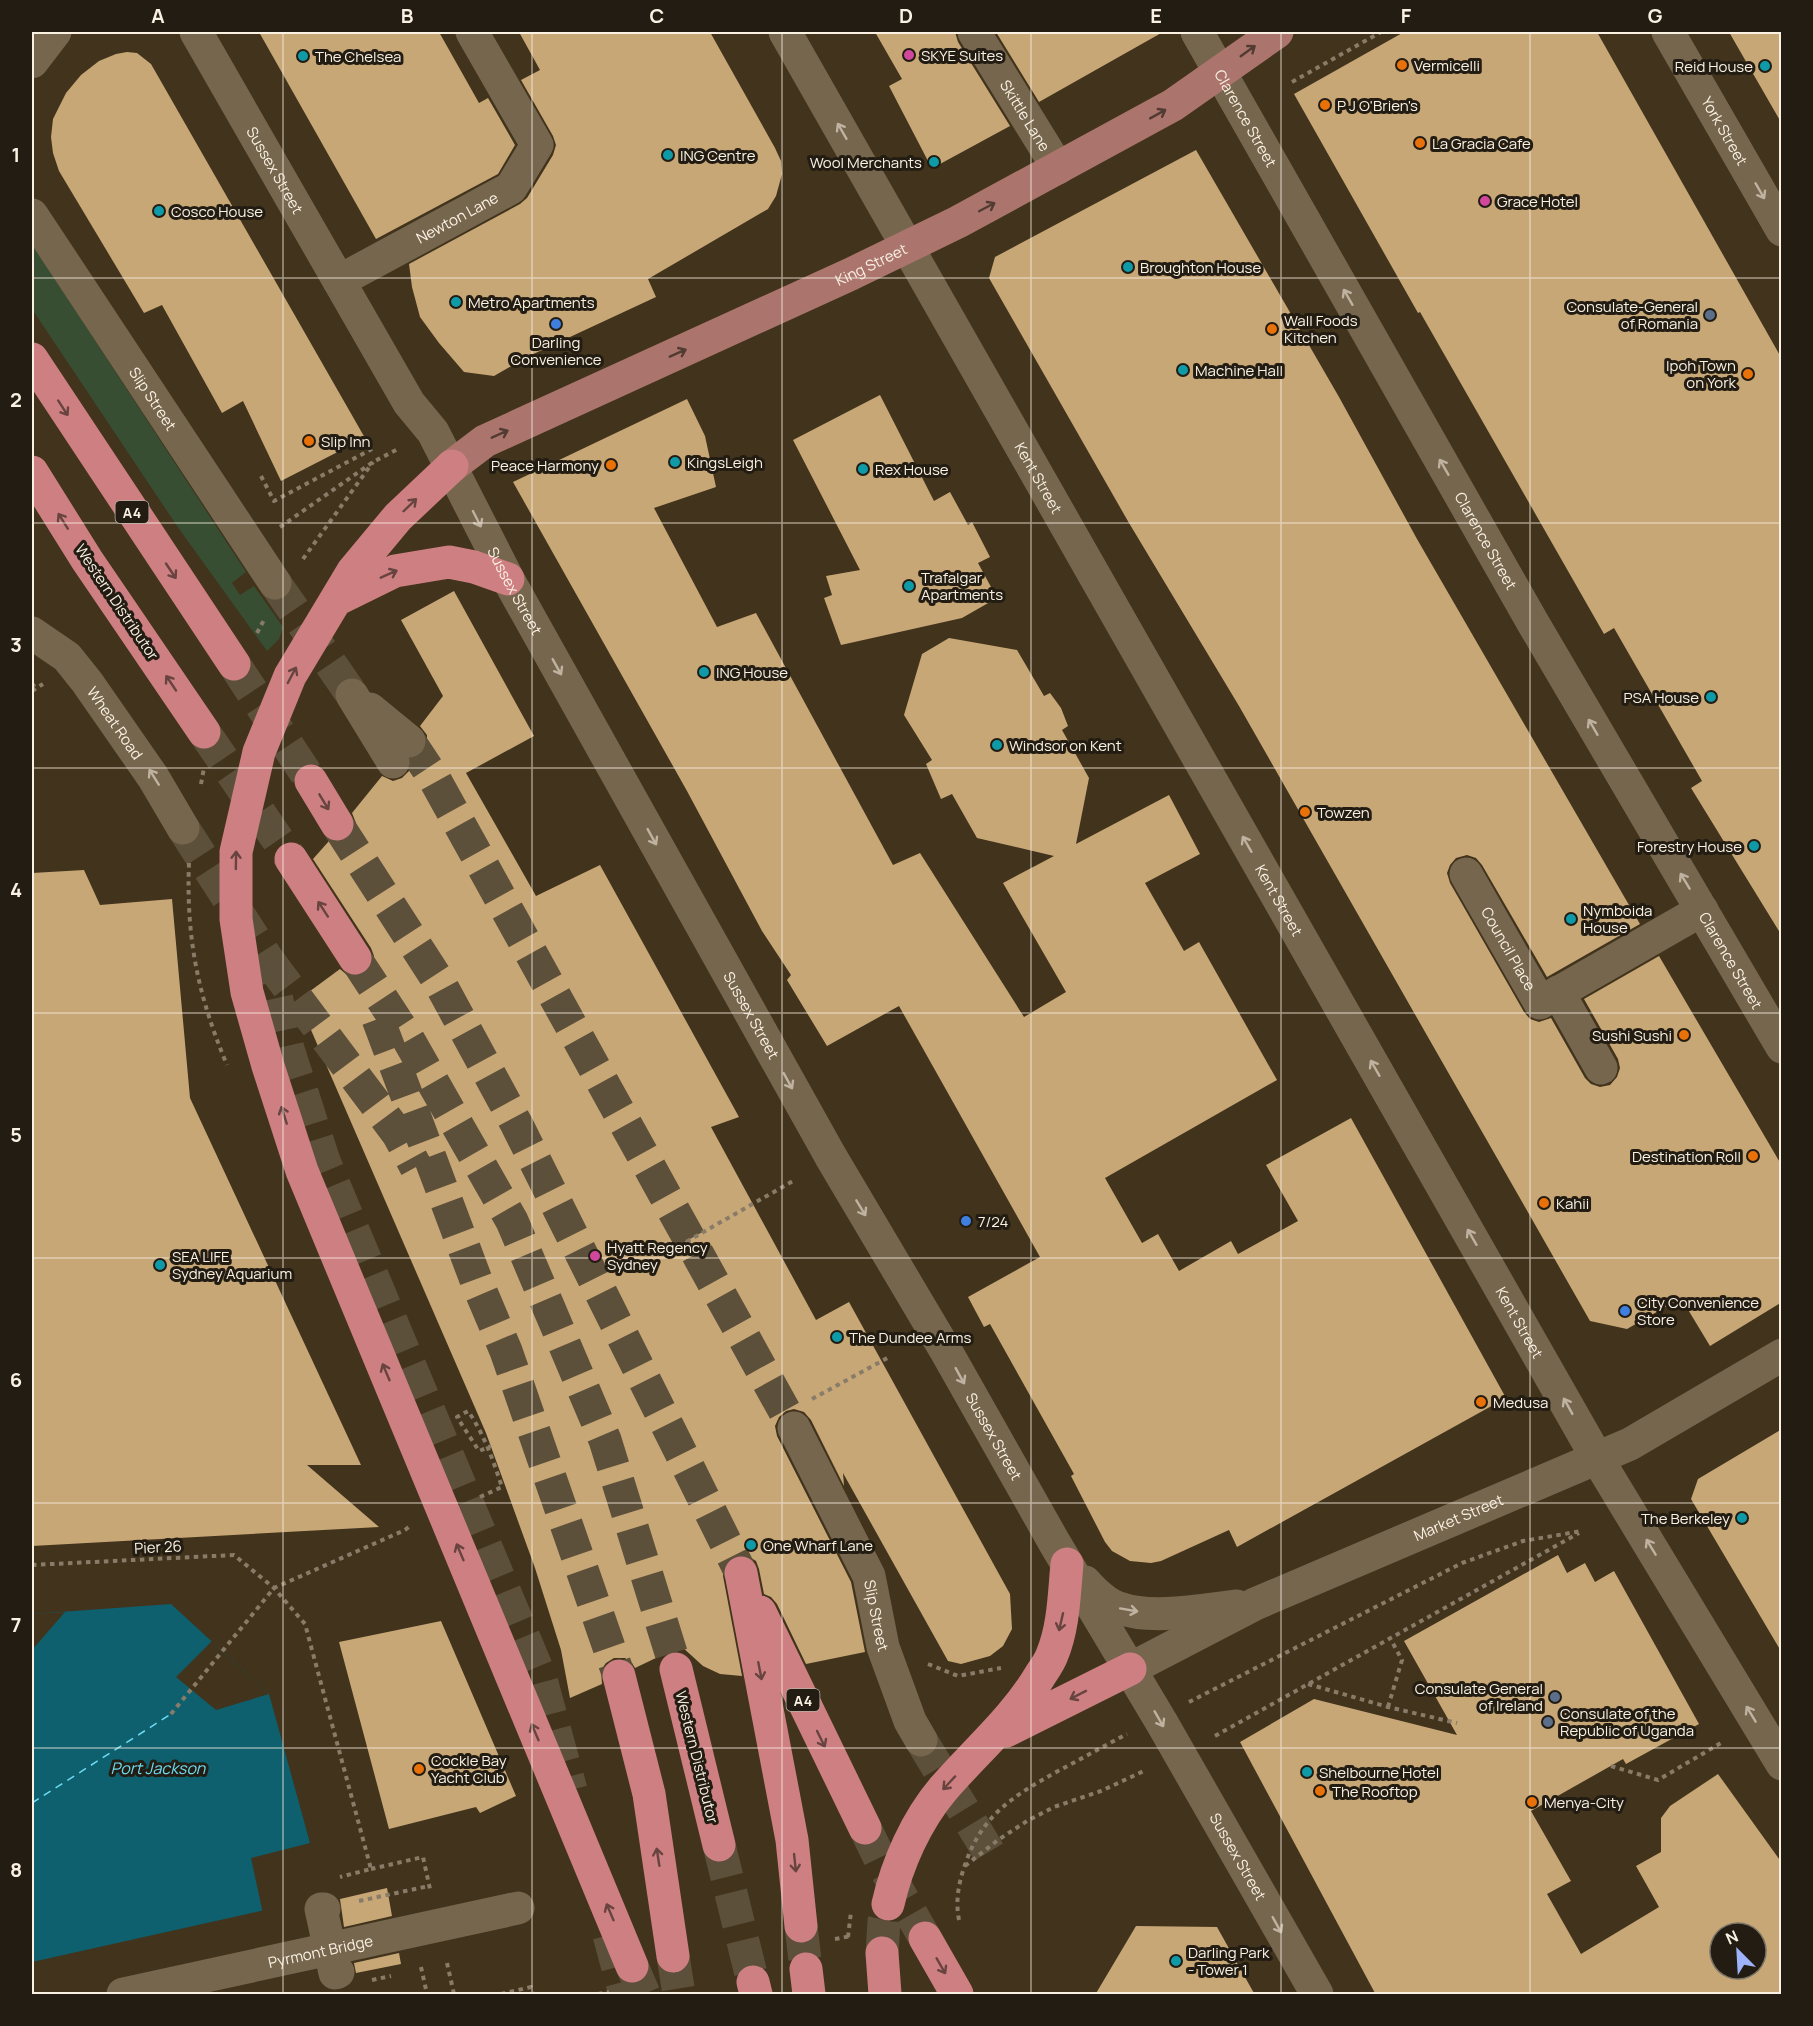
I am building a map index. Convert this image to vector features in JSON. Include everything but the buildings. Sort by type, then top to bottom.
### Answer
[{"type":"highway","name":"A4","points":[[32,359],[234,664]]},
{"type":"highway","points":[[452,466],[410,505],[377,540],[353,571],[290,676],[259,752],[236,852],[237,919],[247,992],[302,1171],[632,1966]]},
{"type":"highway","name":"Western Distributor","points":[[32,472],[87,560],[204,732]]},
{"type":"highway","points":[[336,600],[395,570],[449,562],[474,567],[508,579]]},
{"type":"highway","points":[[311,781],[337,824]]},
{"type":"highway","points":[[291,859],[355,958]]},
{"type":"highway","points":[[888,1904],[904,1855],[921,1822],[942,1791],[1027,1697],[1052,1655],[1063,1617],[1067,1564]]},
{"type":"highway","name":"A4","points":[[801,1926],[792,1840],[741,1573],[865,1828]]},
{"type":"highway","points":[[988,1740],[1130,1669]]},
{"type":"highway","name":"Western Distributor","points":[[676,1670],[719,1845]]},
{"type":"highway","points":[[619,1676],[649,1794],[673,1956]]},
{"type":"highway","points":[[925,1938],[957,1995]]},
{"type":"highway","points":[[882,1953],[885,1995]]},
{"type":"main road","name":"King Street","points":[[452,466],[485,441],[907,247],[1058,168],[1173,105],[1277,32]]},
{"type":"street","points":[[32,62],[55,32]]},
{"type":"street","name":"Sussex Street","points":[[196,32],[409,403],[433,432],[508,579],[831,1157],[946,1351],[1317,1995]]},
{"type":"street","name":"Newton Lane","points":[[339,281],[511,188],[537,145],[472,32]]},
{"type":"street","name":"Kent Street","points":[[785,32],[1597,1458],[1782,1764]]},
{"type":"street","name":"Skittle Lane","points":[[974,32],[1058,168]]},
{"type":"street","name":"Clarence Street","points":[[1197,32],[1622,778],[1782,1047]]},
{"type":"street","name":"York Street","points":[[1668,32],[1782,230]]},
{"type":"street","name":"Slip Street","points":[[32,215],[275,583]]},
{"type":"street","name":"Wheat Road","points":[[32,633],[67,657],[87,682],[153,777],[183,828]]},
{"type":"street","points":[[352,695],[401,752]]},
{"type":"street","name":"Council Place","points":[[1466,874],[1540,1003],[1702,910]]},
{"type":"street","name":"Council Place","points":[[1558,992],[1602,1068]]},
{"type":"street","name":"Market Street","points":[[1130,1669],[1255,1604],[1649,1434],[1782,1355]]},
{"type":"street","name":"Slip Street","points":[[794,1428],[869,1576],[884,1647],[910,1722],[921,1740]]},
{"type":"street","points":[[1067,1564],[1098,1595],[1118,1608],[1141,1612],[1173,1613],[1255,1604]]},
{"type":"street","name":"Pyrmont Bridge","points":[[123,1995],[334,1961],[518,1908]]},
{"type":"street","points":[[324,1909],[321,1909],[334,1961]]},
{"type":"path","points":[[1292,82],[1381,32]]},
{"type":"path","points":[[261,476],[274,501],[372,449]]},
{"type":"path","points":[[314,504],[391,452]]},
{"type":"path","points":[[310,549],[373,462]]},
{"type":"path","points":[[32,683],[36,689]]},
{"type":"path","points":[[663,1255],[793,1181]]},
{"type":"path","points":[[811,1399],[891,1356]]},
{"type":"path","points":[[480,1497],[502,1486],[479,1427],[468,1411],[457,1417],[479,1451],[491,1446]]},
{"type":"path","points":[[171,1714],[274,1588],[405,1530],[411,1525]]},
{"type":"path","points":[[1179,1707],[1399,1593],[1462,1563],[1523,1541],[1582,1531],[1215,1736]]},
{"type":"path","name":"Pier 26","points":[[32,1565],[234,1555],[274,1588],[305,1624],[371,1869]]},
{"type":"path","points":[[1388,1707],[1402,1660],[1390,1638]]},
{"type":"path","points":[[924,1662],[958,1676],[1011,1667]]},
{"type":"path","points":[[1307,1684],[1388,1707],[1457,1723]]},
{"type":"path","points":[[959,1922],[958,1883],[972,1846],[985,1825],[1001,1807],[1019,1792],[1137,1729]]},
{"type":"path","points":[[1611,1766],[1658,1780],[1721,1743]]},
{"type":"path","points":[[964,1867],[1027,1821],[1054,1807],[1101,1791],[1146,1770]]},
{"type":"path","points":[[324,1909],[429,1886],[423,1857],[338,1877]]},
{"type":"path","points":[[447,1963],[454,1995]]},
{"type":"path","points":[[501,1995],[531,1988],[533,1995]]},
{"type":"green space","points":[[32,244],[246,572],[232,583],[240,595],[254,586],[283,627],[279,639],[267,651],[177,526],[32,309]]},
{"type":"water","name":"Port Jackson","points":[[171,1604],[269,1694],[310,1843],[251,1858],[269,1942],[32,1994],[32,1614]]},
{"type":"pier","points":[[65,1612],[32,1650],[32,1614]]},
{"type":"pier","points":[[212,1641],[269,1694],[216,1710],[176,1677]]},
{"type":"pier","points":[[265,1910],[272,1942],[249,1949],[255,1978],[280,1975],[285,1994],[32,1994],[32,1962]]},
{"type":"ferry route","points":[[32,1803],[171,1714]]},
{"type":"tunnel","points":[[275,583],[352,695]]},
{"type":"tunnel","points":[[234,664],[311,781]]},
{"type":"tunnel","points":[[204,732],[291,859]]},
{"type":"tunnel","points":[[409,741],[435,780],[794,1428]]},
{"type":"tunnel","points":[[337,824],[441,985],[517,1125],[741,1573]]},
{"type":"tunnel","points":[[183,828],[268,960],[288,1049],[324,1161],[540,1676],[571,1790]]},
{"type":"tunnel","points":[[355,958],[407,1037],[512,1221],[605,1440],[676,1669]]},
{"type":"tunnel","points":[[268,960],[398,1134],[416,1167]]},
{"type":"tunnel","points":[[378,1019],[476,1280],[506,1351],[619,1676]]},
{"type":"tunnel","points":[[921,1740],[990,1854]]},
{"type":"tunnel","points":[[865,1828],[925,1938]]},
{"type":"tunnel","points":[[719,1845],[753,1982]]},
{"type":"tunnel","points":[[882,1953],[884,1921],[888,1904]]},
{"type":"tunnel","points":[[801,1926],[806,1969]]},
{"type":"tunnel","points":[[609,1935],[625,1994]]},
{"type":"tunnel","points":[[673,1956],[679,1994]]},
{"type":"tunnel","points":[[632,1966],[644,1994]]},
{"type":"place","name":"SKYE Suites","points":[[909,55]]},
{"type":"place","name":"The Chelsea","points":[[303,56]]},
{"type":"place","name":"Vermicelli","points":[[1402,65]]},
{"type":"place","name":"Reid House","points":[[1765,66]]},
{"type":"place","name":"P J O'Brien's","points":[[1325,105]]},
{"type":"place","name":"La Gracia Cafe","points":[[1420,143]]},
{"type":"place","name":"ING Centre","points":[[668,155]]},
{"type":"place","name":"Wool Merchants","points":[[934,162]]},
{"type":"place","name":"Grace Hotel","points":[[1485,201]]},
{"type":"place","name":"Cosco House","points":[[159,211]]},
{"type":"place","name":"Broughton House","points":[[1128,267]]},
{"type":"place","name":"Metro Apartments","points":[[456,302]]},
{"type":"place","name":"Consulate-General of Romania","points":[[1710,315]]},
{"type":"place","name":"Darling Convenience","points":[[556,324]]},
{"type":"place","name":"Wall Foods Kitchen","points":[[1272,329]]},
{"type":"place","name":"Machine Hall","points":[[1183,370]]},
{"type":"place","name":"Ipoh Town on York","points":[[1748,374]]},
{"type":"place","name":"Slip Inn","points":[[309,441]]},
{"type":"place","name":"KingsLeigh","points":[[675,462]]},
{"type":"place","name":"Peace Harmony","points":[[611,465]]},
{"type":"place","name":"Rex House","points":[[863,469]]},
{"type":"place","name":"Trafalgar Apartments","points":[[909,586]]},
{"type":"place","name":"ING House","points":[[704,672]]},
{"type":"place","name":"PSA House","points":[[1711,697]]},
{"type":"place","name":"Windsor on Kent","points":[[997,745]]},
{"type":"place","name":"Towzen","points":[[1305,812]]},
{"type":"place","name":"Forestry House","points":[[1754,846]]},
{"type":"place","name":"Nymboida House","points":[[1571,919]]},
{"type":"place","name":"Sushi Sushi","points":[[1684,1035]]},
{"type":"place","name":"Destination Roll","points":[[1753,1156]]},
{"type":"place","name":"Kahii","points":[[1544,1203]]},
{"type":"place","name":"7/24","points":[[966,1221]]},
{"type":"place","name":"Hyatt Regency Sydney","points":[[595,1256]]},
{"type":"place","name":"SEA LIFE Sydney Aquarium","points":[[160,1265]]},
{"type":"place","name":"City Convenience Store","points":[[1625,1311]]},
{"type":"place","name":"The Dundee Arms","points":[[837,1337]]},
{"type":"place","name":"Medusa","points":[[1481,1402]]},
{"type":"place","name":"The Berkeley","points":[[1742,1518]]},
{"type":"place","name":"One Wharf Lane","points":[[751,1545]]},
{"type":"place","name":"Consulate General of Ireland","points":[[1555,1697]]},
{"type":"place","name":"Consulate of the Republic of Uganda","points":[[1548,1722]]},
{"type":"place","name":"Cockle Bay Yacht Club","points":[[419,1769]]},
{"type":"place","name":"Shelbourne Hotel","points":[[1307,1772]]},
{"type":"place","name":"The Rooftop","points":[[1320,1791]]},
{"type":"place","name":"Menya-City","points":[[1532,1802]]},
{"type":"place","name":"Darling Park - Tower 1","points":[[1176,1961]]}]
